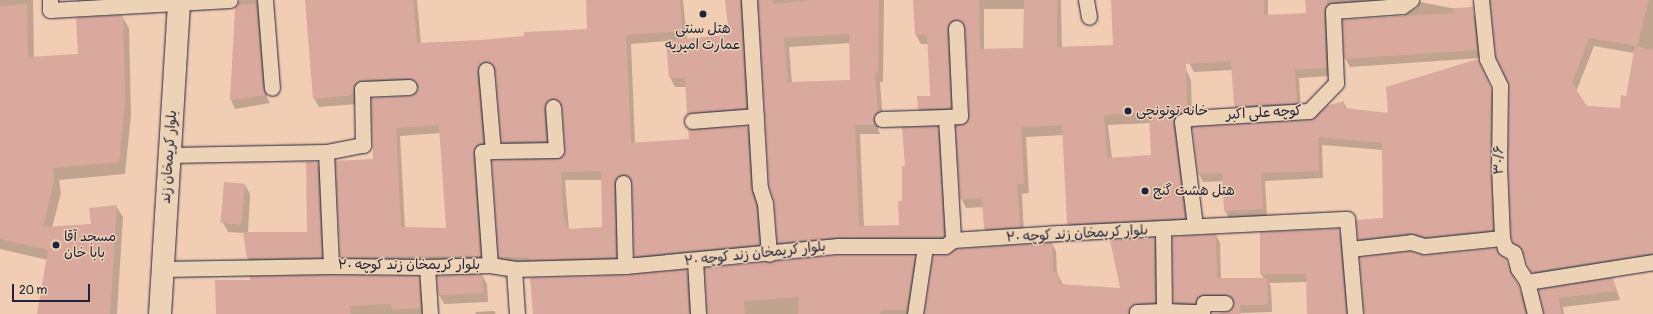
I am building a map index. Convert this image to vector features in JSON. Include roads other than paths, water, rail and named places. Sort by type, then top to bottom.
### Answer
[{"type":"main road","name":"بلوار کریمخان زند","points":[[160,314],[168,155],[179,1]]},
{"type":"lane","points":[[50,5],[230,0]]},
{"type":"lane","points":[[265,0],[272,88]]},
{"type":"lane","points":[[749,0],[760,188],[765,203],[769,254]]},
{"type":"lane","points":[[1086,0],[1089,17]]},
{"type":"lane","name":"کوچه علی اکبر","points":[[1196,226],[1182,122],[1190,118],[1309,111],[1336,83],[1333,11],[1402,6],[1410,0]]},
{"type":"lane","name":"۳۰/۶","points":[[1481,0],[1487,59],[1500,86],[1499,166],[1502,238]]},
{"type":"lane","points":[[882,119],[960,116],[956,28]]},
{"type":"lane","points":[[486,70],[493,151]]},
{"type":"lane","points":[[168,155],[326,152],[363,145],[362,90],[409,88]]},
{"type":"lane","points":[[490,265],[482,152],[556,150],[553,107]]},
{"type":"lane","points":[[692,121],[756,116]]},
{"type":"lane","points":[[946,117],[953,240]]},
{"type":"lane","points":[[326,152],[331,266]]},
{"type":"lane","points":[[623,183],[625,266]]},
{"type":"lane","name":"بلوار کریمخان زند کوچه ۲۰","points":[[162,268],[331,266],[427,268],[490,265],[514,269],[625,266],[769,254],[838,246],[945,246],[953,240],[1059,233],[1163,230],[1196,226],[1347,219],[1350,250]]},
{"type":"lane","points":[[1163,230],[1164,311]]},
{"type":"lane","points":[[1355,314],[1350,250],[1411,242],[1424,246],[1502,238],[1504,248],[1514,253],[1527,282],[1535,314]]},
{"type":"lane","points":[[915,314],[926,247]]},
{"type":"lane","points":[[695,260],[698,314]]},
{"type":"lane","points":[[1527,282],[1653,262]]},
{"type":"lane","points":[[427,268],[430,314]]},
{"type":"lane","points":[[514,269],[517,314]]},
{"type":"lane","points":[[1136,314],[1137,312],[1164,311],[1202,312],[1204,303],[1225,303]]},
{"type":"place","name":"هتل سنتی عمارت امیریه","points":[[703,14]]},
{"type":"place","name":"خانه توتونچی","points":[[1128,111]]},
{"type":"place","name":"هتل هشت گنج","points":[[1145,191]]},
{"type":"place","name":"مسجد آقا بابا خان","points":[[56,245]]}]
